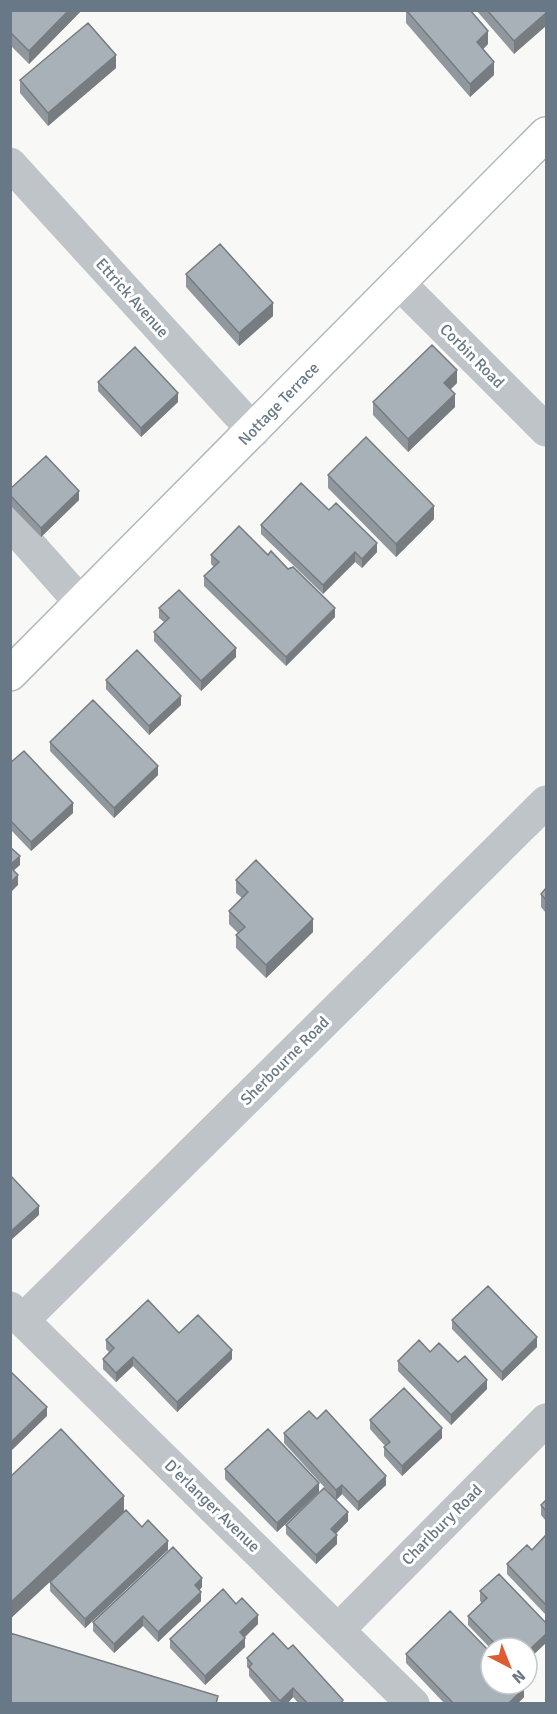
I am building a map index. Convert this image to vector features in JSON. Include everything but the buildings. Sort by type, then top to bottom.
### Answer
[{"type":"main road","name":"Nottage Terrace","points":[[10,674],[254,431],[546,134]]},
{"type":"street","name":"Ettrick Avenue","points":[[10,164],[254,431]]},
{"type":"street","name":"Corbin Road","points":[[398,282],[546,430]]},
{"type":"street","points":[[10,523],[81,603]]},
{"type":"street","name":"Sherbourne Road","points":[[17,1314],[546,802]]},
{"type":"street","name":"D'erlanger Avenue","points":[[17,1314],[413,1704]]},
{"type":"street","name":"Charlbury Road","points":[[338,1630],[546,1420]]}]
